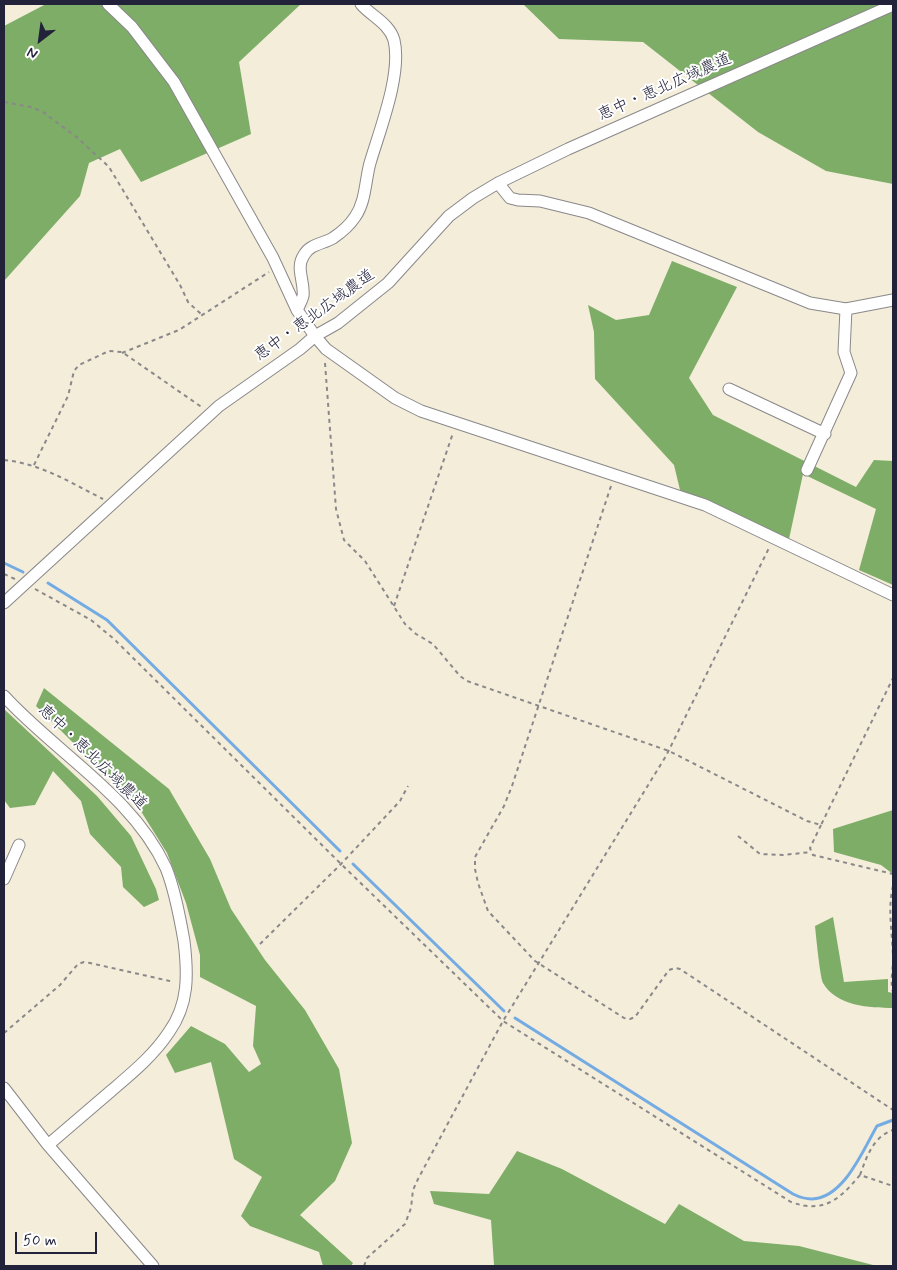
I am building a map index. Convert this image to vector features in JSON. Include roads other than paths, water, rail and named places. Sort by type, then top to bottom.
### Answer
[{"type":"street","points":[[108,4],[132,28],[174,82],[243,202],[278,267],[297,310],[326,349],[395,398],[421,411],[705,505],[893,595]]},
{"type":"street","points":[[297,310],[303,296],[300,269],[302,256],[312,247],[331,239],[346,228],[363,203],[370,165],[391,91],[395,65],[394,39],[381,21],[361,4]]},
{"type":"street","name":"恵中・恵北広域農道","points":[[4,603],[212,413],[315,336],[338,323],[388,284],[449,216],[473,198],[498,183],[577,145],[893,4]]},
{"type":"street","points":[[498,183],[510,198],[540,201],[590,214],[810,303],[846,309],[893,300]]},
{"type":"street","points":[[807,470],[825,434],[851,373],[844,352],[846,309]]},
{"type":"street","points":[[729,389],[825,434]]},
{"type":"street","name":"恵中・恵北広域農道","points":[[4,696],[99,784],[132,817],[150,839],[166,869],[180,918],[187,964],[184,1004],[178,1017],[159,1045],[137,1068],[48,1145]]},
{"type":"street","points":[[4,879],[19,845]]},
{"type":"street","points":[[4,1088],[48,1145],[152,1266]]},
{"type":"waterway","points":[[4,563],[23,572]]},
{"type":"waterway","points":[[48,583],[107,620],[340,851]]},
{"type":"waterway","points":[[353,864],[504,1011]]},
{"type":"waterway","points":[[515,1018],[802,1198],[823,1197],[834,1191],[843,1182],[859,1159],[877,1126],[893,1120]]}]
